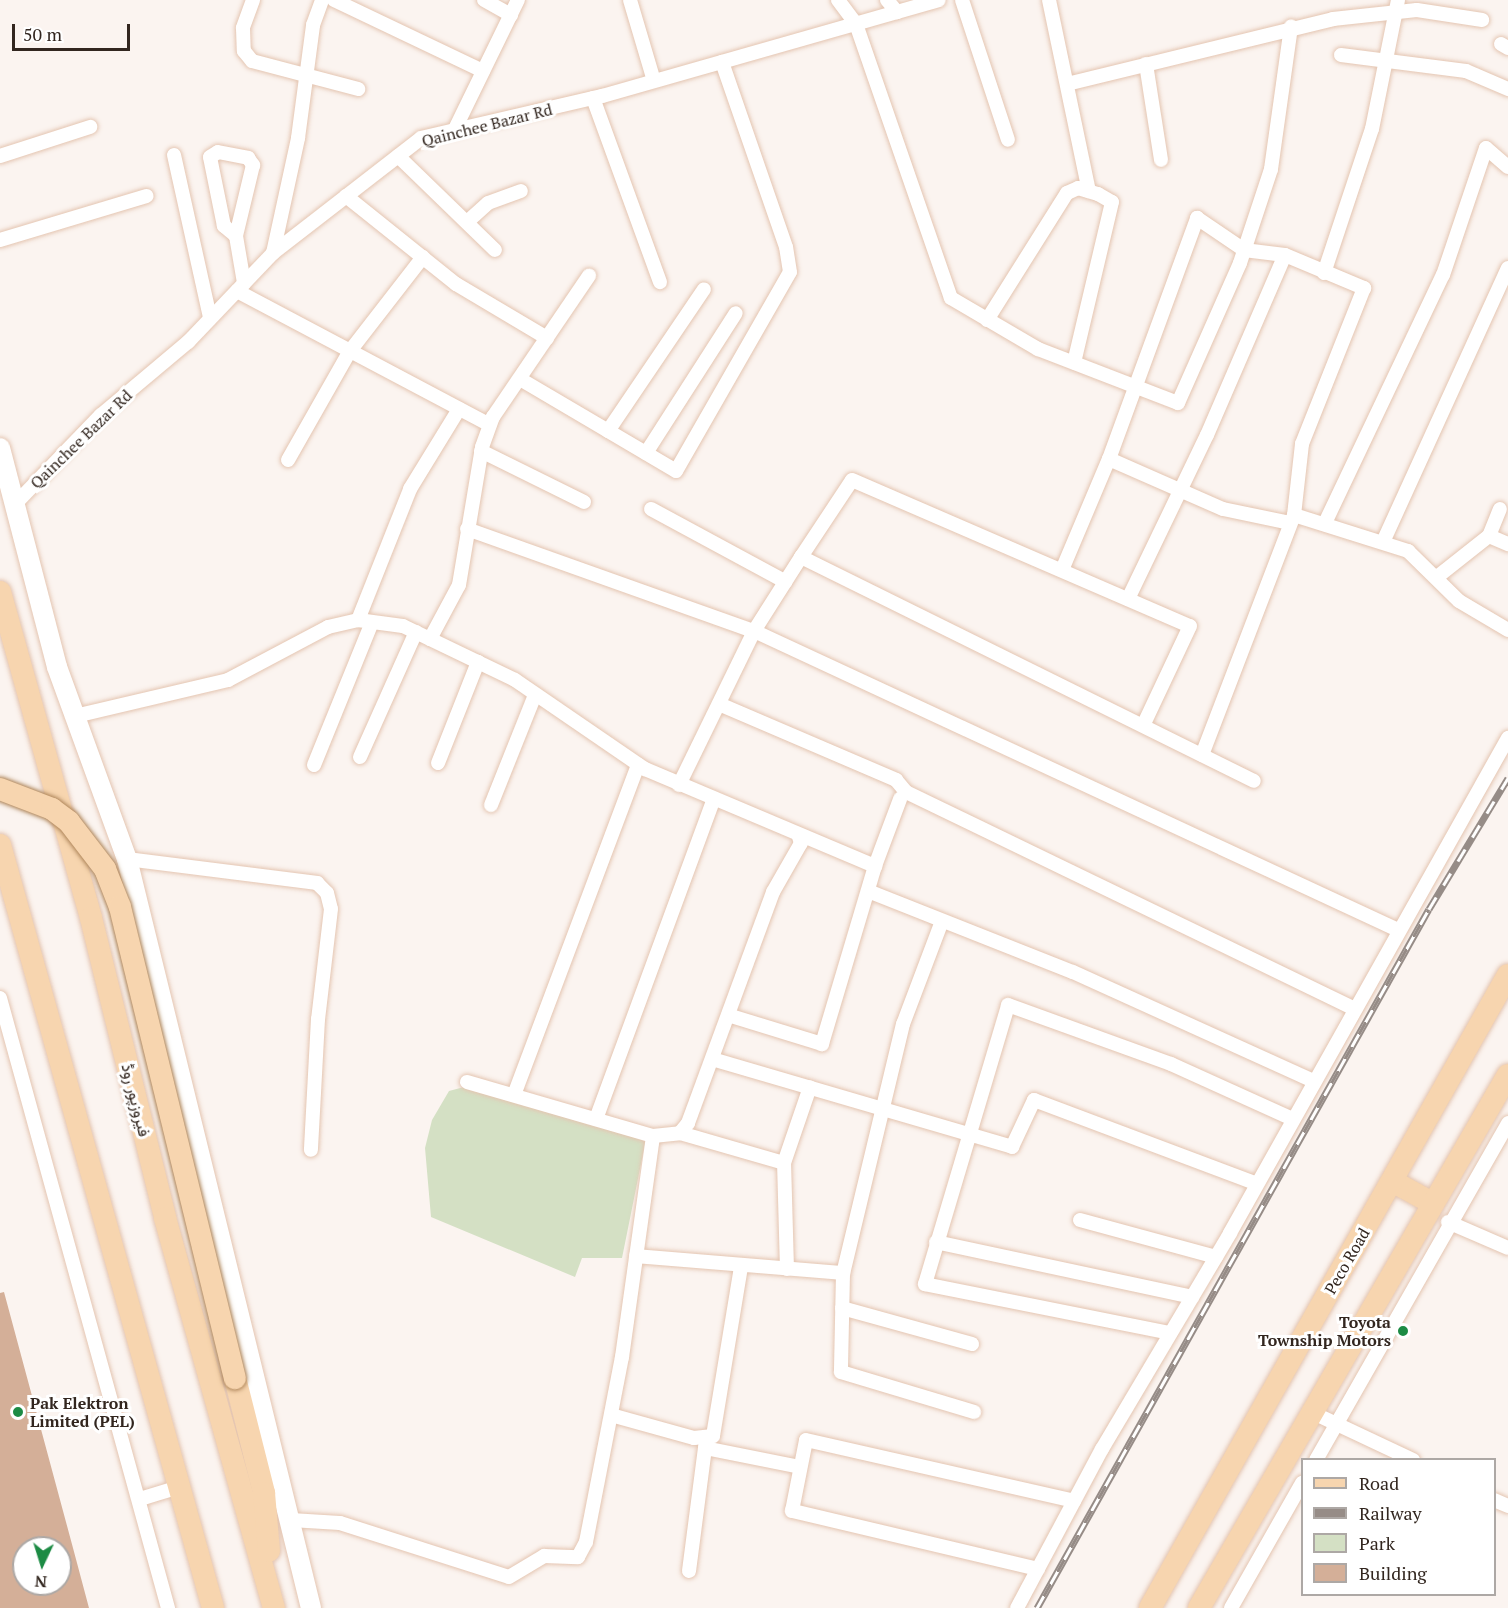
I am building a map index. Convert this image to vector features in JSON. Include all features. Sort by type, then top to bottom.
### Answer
[{"type":"main road","name":"فیروزپور روڈ","points":[[0,592],[91,918],[165,1218],[274,1607]]},
{"type":"main road","points":[[0,789],[52,809],[69,822],[99,860],[117,898],[264,1493],[274,1607]]},
{"type":"main road","points":[[0,845],[5,873],[213,1608]]},
{"type":"main road","name":"Peco Road","points":[[1150,1608],[1508,975]]},
{"type":"main road","points":[[1199,1608],[1309,1411],[1508,1075]]},
{"type":"main road","points":[[1392,1181],[1432,1203]]},
{"type":"street","points":[[253,0],[243,28],[244,51],[252,61],[306,78],[358,89]]},
{"type":"street","points":[[273,253],[306,78],[313,25],[322,0]]},
{"type":"street","points":[[334,0],[483,71]]},
{"type":"street","points":[[484,0],[511,15]]},
{"type":"street","points":[[453,131],[518,0]]},
{"type":"street","points":[[630,0],[654,81]]},
{"type":"street","points":[[838,0],[856,24],[951,298],[987,320],[1074,363],[1178,403],[1244,250],[1271,169],[1291,26]]},
{"type":"street","points":[[887,0],[897,12]]},
{"type":"street","name":"Qainchee Bazar Rd","points":[[16,502],[100,415],[210,318],[273,253],[421,138],[593,98],[939,0]]},
{"type":"street","points":[[962,0],[1008,140]]},
{"type":"street","points":[[1049,0],[1089,191]]},
{"type":"street","points":[[1067,84],[1291,26],[1397,6],[1482,20]]},
{"type":"street","points":[[1324,273],[1372,129],[1397,6]]},
{"type":"street","points":[[1341,55],[1466,70],[1508,88]]},
{"type":"street","points":[[520,379],[676,471],[790,272],[786,248],[722,62]]},
{"type":"street","points":[[1146,64],[1161,160]]},
{"type":"street","points":[[593,98],[660,282]]},
{"type":"street","points":[[0,156],[90,127]]},
{"type":"street","points":[[1324,523],[1443,275],[1486,148],[1508,167]]},
{"type":"street","points":[[236,236],[224,226],[210,157],[218,152],[248,158],[253,165],[236,236],[240,287],[350,351],[490,425]]},
{"type":"street","points":[[174,155],[210,318]]},
{"type":"street","points":[[398,156],[495,250]]},
{"type":"street","points":[[987,320],[1048,216],[1067,192],[1078,188],[1112,202],[1074,363]]},
{"type":"street","points":[[467,222],[488,202],[521,191]]},
{"type":"street","points":[[0,240],[147,196]]},
{"type":"street","points":[[346,196],[456,284],[548,338]]},
{"type":"street","points":[[1062,570],[1109,459],[1197,218],[1244,250],[1285,255],[1364,288],[1302,444],[1292,519],[1202,755]]},
{"type":"street","points":[[1128,599],[1285,255]]},
{"type":"street","points":[[288,460],[350,351],[423,257]]},
{"type":"street","points":[[1383,542],[1508,268]]},
{"type":"street","points":[[430,639],[459,585],[481,451],[490,425],[589,276]]},
{"type":"street","points":[[608,431],[704,289]]},
{"type":"street","points":[[646,453],[736,313]]},
{"type":"street","points":[[314,765],[410,489],[459,409]]},
{"type":"street","points":[[0,448],[16,502],[57,667],[127,859],[311,1608]]},
{"type":"street","points":[[481,451],[584,502]]},
{"type":"street","points":[[1109,459],[1223,509],[1324,523],[1408,551],[1459,601],[1508,630]]},
{"type":"street","points":[[679,785],[754,631],[852,480],[1190,626],[1143,726]]},
{"type":"street","points":[[651,509],[786,582]]},
{"type":"street","points":[[1437,577],[1489,536],[1500,509]]},
{"type":"street","points":[[467,528],[754,631],[1396,929]]},
{"type":"street","points":[[1489,536],[1508,544]]},
{"type":"street","points":[[801,557],[1254,781]]},
{"type":"street","points":[[75,716],[228,680],[289,644],[328,627],[365,621],[416,632],[478,662],[536,695],[638,765],[713,801],[875,866]]},
{"type":"street","points":[[360,757],[416,632]]},
{"type":"street","points":[[438,763],[478,662]]},
{"type":"street","points":[[491,805],[536,695]]},
{"type":"street","points":[[719,704],[896,780],[906,792],[1353,1008]]},
{"type":"street","points":[[1017,1608],[1074,1501],[1257,1184],[1396,929],[1508,738]]},
{"type":"street","points":[[514,1095],[638,765]]},
{"type":"street","points":[[728,1015],[822,1044],[875,866],[900,800]]},
{"type":"street","points":[[596,1119],[713,801]]},
{"type":"street","points":[[680,1133],[688,1123],[773,892],[801,843],[799,837]]},
{"type":"street","points":[[127,859],[317,883],[327,893],[331,909],[318,1019],[311,1150]]},
{"type":"street","points":[[868,891],[1073,972],[1313,1081]]},
{"type":"street","points":[[942,921],[903,1024],[843,1273],[842,1374],[975,1412]]},
{"type":"street","points":[[0,998],[140,1498],[168,1608]]},
{"type":"street","points":[[1170,1333],[925,1284],[966,1135],[1011,1004],[1171,1064],[1293,1119]]},
{"type":"street","points":[[712,1059],[966,1135],[1014,1147],[1034,1100],[1257,1184]]},
{"type":"street","points":[[467,1082],[653,1136],[680,1133],[784,1163]]},
{"type":"street","points":[[787,1269],[784,1163],[810,1088]]},
{"type":"street","points":[[1317,1458],[1448,1222],[1502,1148],[1508,1123]]},
{"type":"street","points":[[291,1520],[340,1522],[509,1577],[544,1556],[578,1557],[586,1542],[611,1415],[653,1136]]},
{"type":"street","points":[[1080,1220],[1216,1257]]},
{"type":"street","points":[[1448,1222],[1508,1248]]},
{"type":"street","points":[[936,1242],[1192,1297]]},
{"type":"street","points":[[636,1256],[843,1273]]},
{"type":"street","points":[[690,1571],[706,1444],[713,1436],[741,1266]]},
{"type":"street","points":[[1388,1277],[1410,1290]]},
{"type":"street","points":[[842,1308],[972,1344]]},
{"type":"street","points":[[1358,1329],[1381,1342]]},
{"type":"street","points":[[1309,1411],[1409,1458]]},
{"type":"street","points":[[611,1415],[706,1444],[800,1467]]},
{"type":"street","points":[[1038,1569],[792,1510],[800,1467],[810,1438],[1074,1501]]},
{"type":"street","points":[[1231,1608],[1301,1485]]},
{"type":"street","points":[[140,1498],[179,1487]]},
{"type":"green space","points":[[464,1087],[646,1139],[622,1258],[582,1258],[575,1277],[431,1217],[425,1148],[432,1120],[449,1091]]},
{"type":"building","name":"Pak Elektron Limited (PEL)","points":[[4,1292],[70,1536],[12,1536],[12,1596],[72,1596],[72,1545],[89,1608],[0,1608],[0,1293]]},
{"type":"railway","points":[[1037,1608],[1429,909],[1508,778]]},
{"type":"place","name":"Toyota Township Motors","points":[[1403,1331]]},
{"type":"place","name":"Pak Elektron Limited (PEL)","points":[[18,1412]]}]
